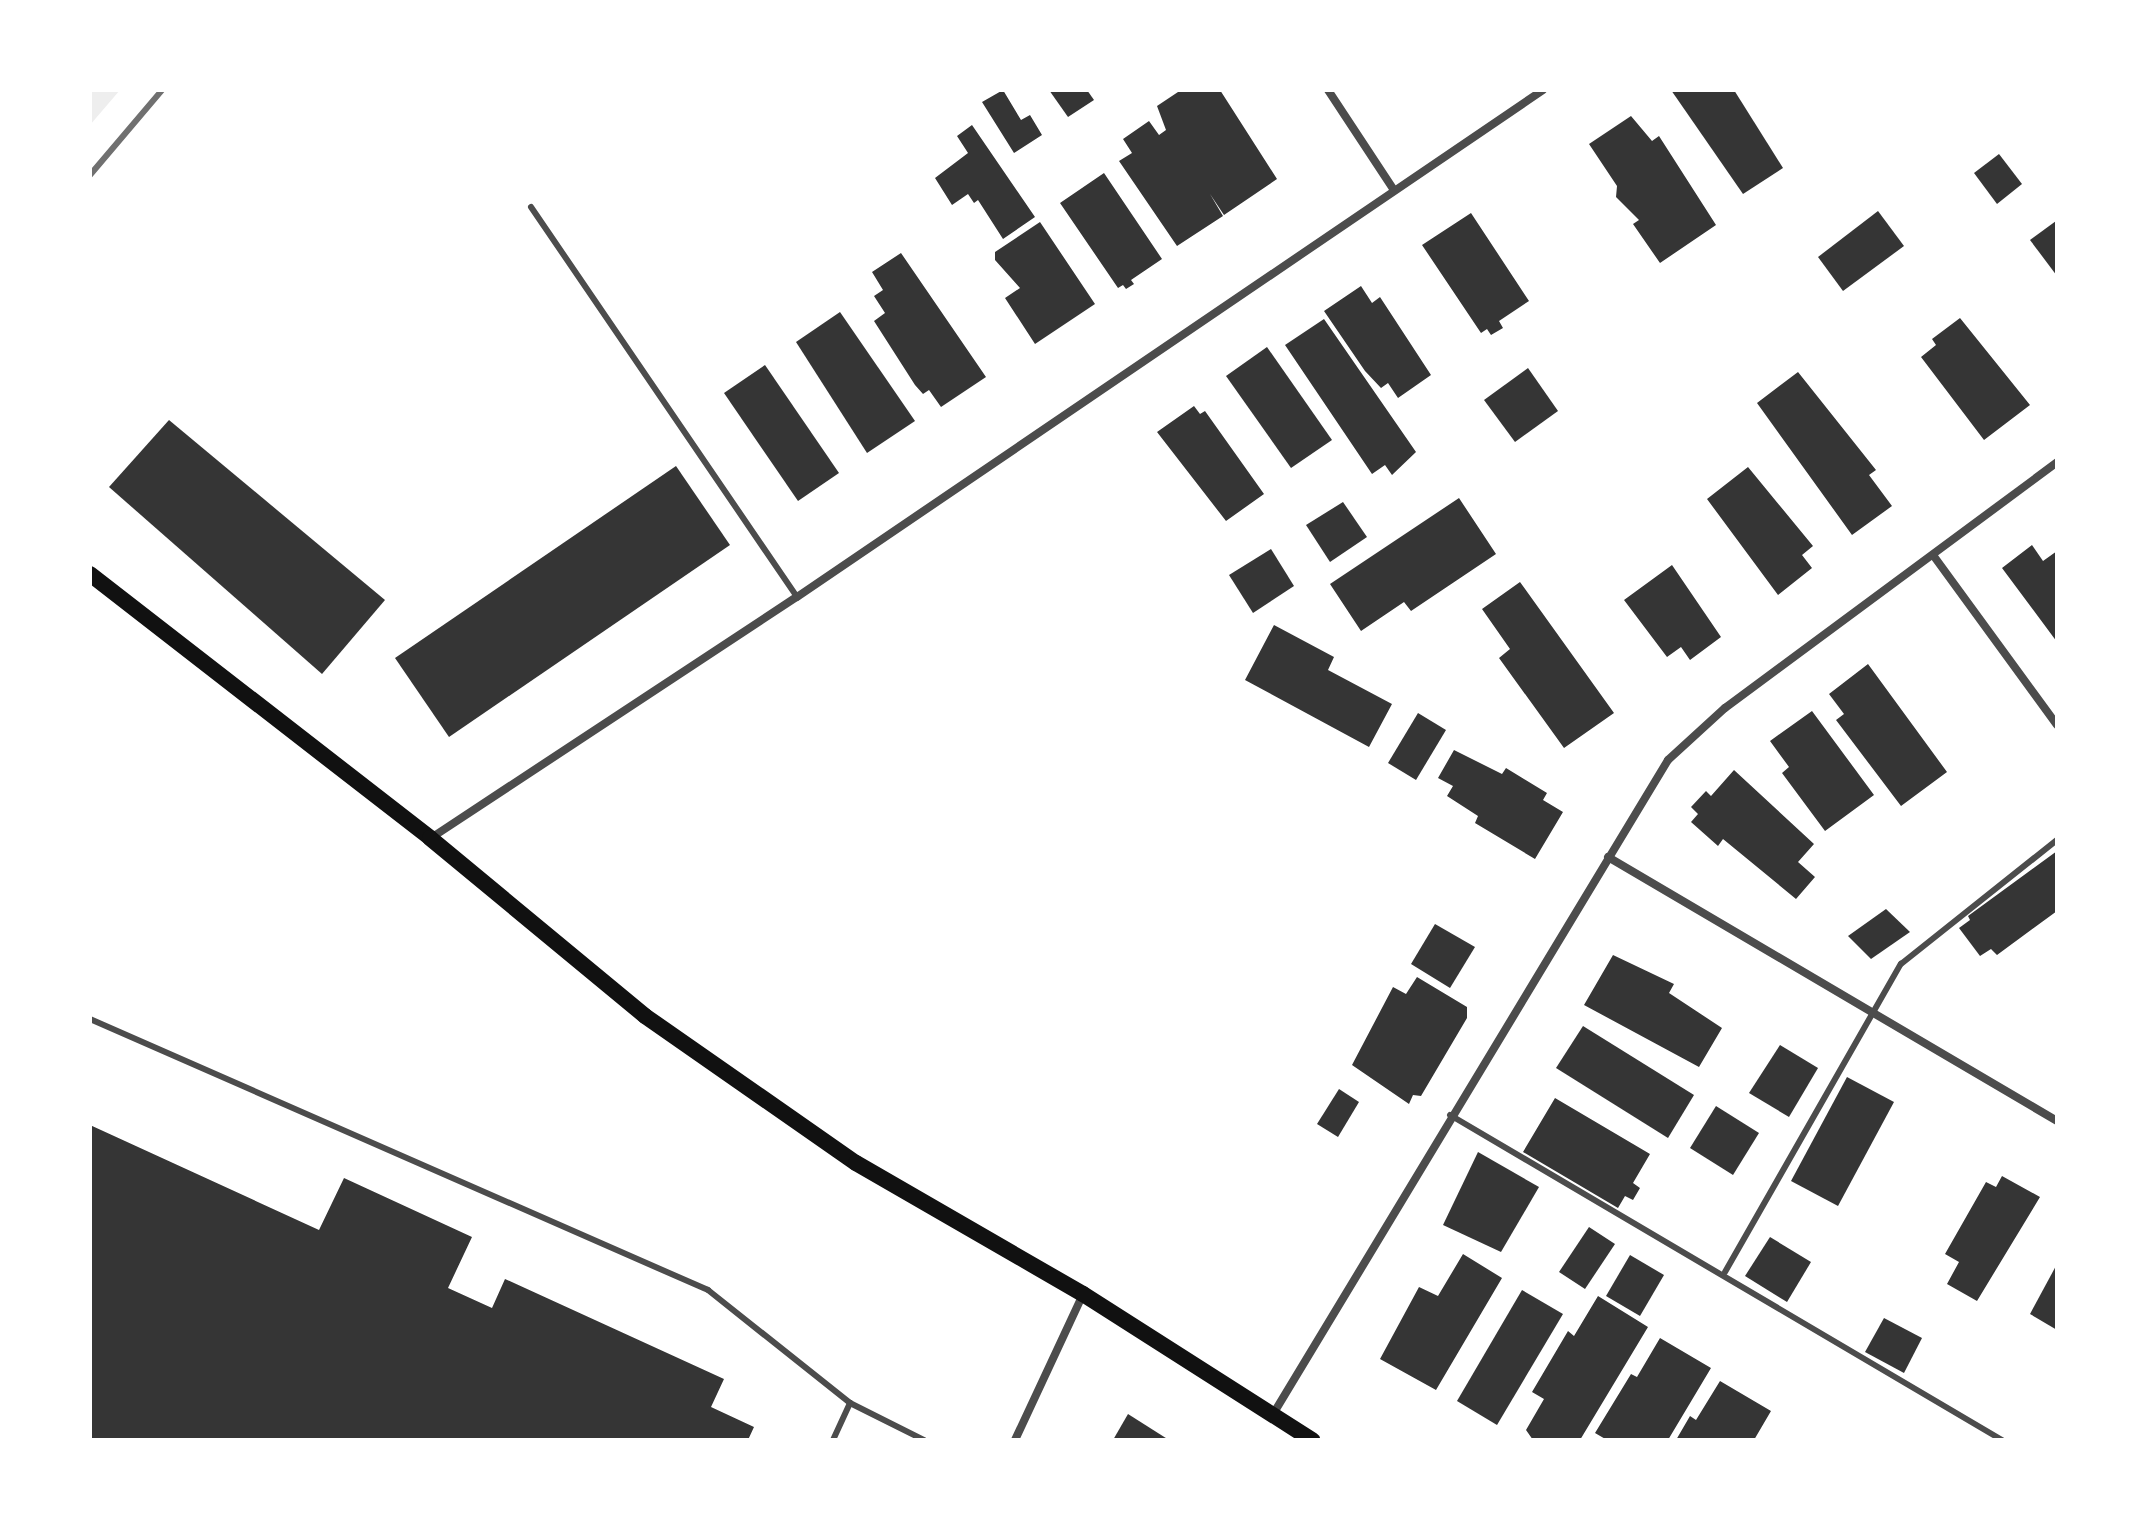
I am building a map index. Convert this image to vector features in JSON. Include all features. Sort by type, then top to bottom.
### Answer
[{"type":"main road","points":[[90,574],[430,838],[682,1042],[856,1163],[1083,1294],[1271,1417],[1312,1440]]},
{"type":"street","points":[[1328,90],[1394,190]]},
{"type":"street","points":[[430,838],[797,597],[1543,90]]},
{"type":"street","points":[[1271,1417],[1450,1115],[1668,760],[1725,708],[2057,462]]},
{"type":"street","points":[[1933,555],[2057,725]]},
{"type":"street","points":[[1608,857],[2057,1121]]},
{"type":"street","points":[[1015,1440],[1083,1294]]},
{"type":"lane","points":[[531,207],[797,597]]},
{"type":"lane","points":[[1725,1272],[1901,964],[2057,840]]},
{"type":"lane","points":[[90,1019],[708,1290],[850,1403],[924,1440]]},
{"type":"lane","points":[[1450,1115],[1725,1272],[2002,1440]]},
{"type":"lane","points":[[833,1440],[850,1403]]},
{"type":"shaded area","points":[[90,90],[120,90],[90,125]]},
{"type":"building","points":[[1003,90],[1021,120],[1030,115],[1042,135],[1014,153],[982,102]]},
{"type":"building","points":[[1049,90],[1087,90],[1094,100],[1068,117]]},
{"type":"building","points":[[1181,90],[1220,90],[1277,179],[1224,215],[1210,194],[1223,216],[1177,246],[1119,161],[1132,153],[1123,139],[1149,121],[1159,135],[1166,130],[1157,106]]},
{"type":"building","points":[[1671,90],[1734,90],[1783,168],[1743,194]]},
{"type":"building","points":[[1631,116],[1652,141],[1659,136],[1716,225],[1660,263],[1633,224],[1639,220],[1616,197],[1617,186],[1589,144]]},
{"type":"building","points":[[972,125],[1035,217],[1003,239],[978,200],[974,203],[968,194],[952,205],[935,178],[968,153],[957,136]]},
{"type":"building","points":[[1999,154],[2022,184],[1997,204],[1974,173]]},
{"type":"building","points":[[1104,173],[1162,259],[1131,280],[1134,284],[1126,289],[1123,285],[1118,288],[1060,203]]},
{"type":"building","points":[[1878,211],[1904,246],[1843,291],[1818,257]]},
{"type":"building","points":[[1471,213],[1529,301],[1499,321],[1503,328],[1491,335],[1487,329],[1481,333],[1422,245]]},
{"type":"building","points":[[1040,222],[1095,304],[1035,344],[1005,298],[1020,288],[995,260],[995,252]]},
{"type":"building","points":[[2057,223],[2057,276],[2030,240]]},
{"type":"building","points":[[901,253],[986,377],[941,407],[929,390],[923,394],[915,385],[874,321],[885,313],[874,296],[883,290],[872,272]]},
{"type":"building","points":[[1361,286],[1372,303],[1380,297],[1431,375],[1398,398],[1388,383],[1381,388],[1365,371],[1324,311]]},
{"type":"building","points":[[840,312],[915,421],[867,453],[796,342]]},
{"type":"building","points":[[1960,318],[2030,405],[1984,440],[1921,357],[1936,345],[1932,339]]},
{"type":"building","points":[[1324,319],[1416,452],[1392,475],[1385,465],[1372,474],[1285,345]]},
{"type":"building","points":[[1267,347],[1332,440],[1291,468],[1226,376]]},
{"type":"building","points":[[765,365],[839,473],[798,501],[724,393]]},
{"type":"building","points":[[1528,368],[1558,411],[1515,442],[1484,400]]},
{"type":"building","points":[[1798,372],[1876,470],[1869,475],[1892,506],[1852,535],[1757,403]]},
{"type":"building","points":[[1194,406],[1200,414],[1205,411],[1264,494],[1226,521],[1157,432]]},
{"type":"building","points":[[169,420],[385,600],[322,674],[109,487]]},
{"type":"building","points":[[676,466],[730,545],[449,737],[395,658]]},
{"type":"building","points":[[1748,467],[1813,546],[1802,555],[1812,568],[1778,595],[1707,499]]},
{"type":"building","points":[[1459,498],[1496,554],[1411,611],[1404,602],[1361,631],[1330,584]]},
{"type":"building","points":[[1343,502],[1367,537],[1330,562],[1306,525]]},
{"type":"building","points":[[2032,545],[2043,561],[2057,551],[2057,642],[2002,568]]},
{"type":"building","points":[[1271,549],[1294,586],[1253,613],[1229,575]]},
{"type":"building","points":[[1672,565],[1721,637],[1690,660],[1681,647],[1667,657],[1624,600]]},
{"type":"building","points":[[1520,582],[1614,713],[1564,748],[1499,658],[1510,649],[1482,609]]},
{"type":"building","points":[[1274,625],[1334,657],[1328,670],[1392,704],[1369,747],[1245,680]]},
{"type":"building","points":[[1868,664],[1947,772],[1901,806],[1836,720],[1844,714],[1829,694]]},
{"type":"building","points":[[1812,711],[1874,795],[1825,831],[1782,773],[1789,767],[1770,741]]},
{"type":"building","points":[[1418,713],[1446,730],[1416,780],[1388,763]]},
{"type":"building","points":[[1454,750],[1502,774],[1506,768],[1547,793],[1543,800],[1563,812],[1535,859],[1475,823],[1478,816],[1447,796],[1453,786],[1438,778]]},
{"type":"building","points":[[1734,770],[1814,844],[1798,862],[1815,877],[1796,899],[1723,839],[1718,846],[1691,822],[1698,814],[1691,807],[1706,791],[1711,796]]},
{"type":"building","points":[[2057,851],[2057,911],[1997,955],[1991,949],[1980,956],[1959,928],[1970,920],[1968,916]]},
{"type":"building","points":[[1886,909],[1910,932],[1871,959],[1848,936]]},
{"type":"building","points":[[1435,924],[1475,947],[1450,988],[1411,964]]},
{"type":"building","points":[[1613,955],[1674,984],[1669,993],[1722,1028],[1699,1067],[1584,1005]]},
{"type":"building","points":[[1417,977],[1467,1007],[1467,1018],[1421,1096],[1413,1095],[1409,1104],[1352,1065],[1393,987],[1406,994]]},
{"type":"building","points":[[1583,1026],[1694,1095],[1668,1138],[1556,1068]]},
{"type":"building","points":[[1780,1045],[1818,1068],[1789,1117],[1749,1093]]},
{"type":"building","points":[[1847,1077],[1894,1102],[1838,1206],[1791,1181]]},
{"type":"building","points":[[1339,1089],[1359,1102],[1338,1137],[1317,1124]]},
{"type":"building","points":[[1555,1098],[1650,1154],[1633,1183],[1640,1188],[1633,1200],[1625,1196],[1618,1208],[1523,1152]]},
{"type":"building","points":[[1716,1106],[1759,1133],[1733,1175],[1690,1148]]},
{"type":"building","points":[[90,1125],[319,1230],[344,1178],[472,1237],[448,1288],[492,1308],[505,1279],[724,1379],[711,1407],[754,1427],[748,1440],[90,1440]]},
{"type":"building","points":[[1478,1152],[1539,1187],[1501,1252],[1443,1225]]},
{"type":"building","points":[[2002,1176],[2040,1197],[1977,1301],[1947,1284],[1959,1262],[1945,1254],[1986,1182],[1996,1187]]},
{"type":"building","points":[[1589,1227],[1615,1244],[1585,1289],[1559,1272]]},
{"type":"building","points":[[1770,1237],[1811,1262],[1787,1302],[1745,1276]]},
{"type":"building","points":[[1463,1254],[1502,1278],[1436,1390],[1380,1359],[1419,1287],[1438,1296]]},
{"type":"building","points":[[1630,1255],[1664,1275],[1640,1316],[1606,1296]]},
{"type":"building","points":[[2057,1264],[2057,1330],[2030,1314]]},
{"type":"building","points":[[1522,1290],[1563,1314],[1497,1425],[1457,1401]]},
{"type":"building","points":[[1598,1296],[1648,1327],[1580,1440],[1533,1440],[1526,1430],[1544,1399],[1532,1392],[1568,1331],[1574,1336]]},
{"type":"building","points":[[1884,1318],[1922,1338],[1904,1373],[1865,1352]]},
{"type":"building","points":[[1660,1338],[1711,1368],[1668,1440],[1607,1440],[1595,1433],[1631,1374],[1637,1377]]},
{"type":"building","points":[[1720,1381],[1771,1411],[1754,1440],[1676,1440],[1690,1416],[1696,1420]]},
{"type":"building","points":[[1128,1414],[1169,1440],[1113,1440]]},
{"type":"railway","points":[[90,175],[162,90]]}]
